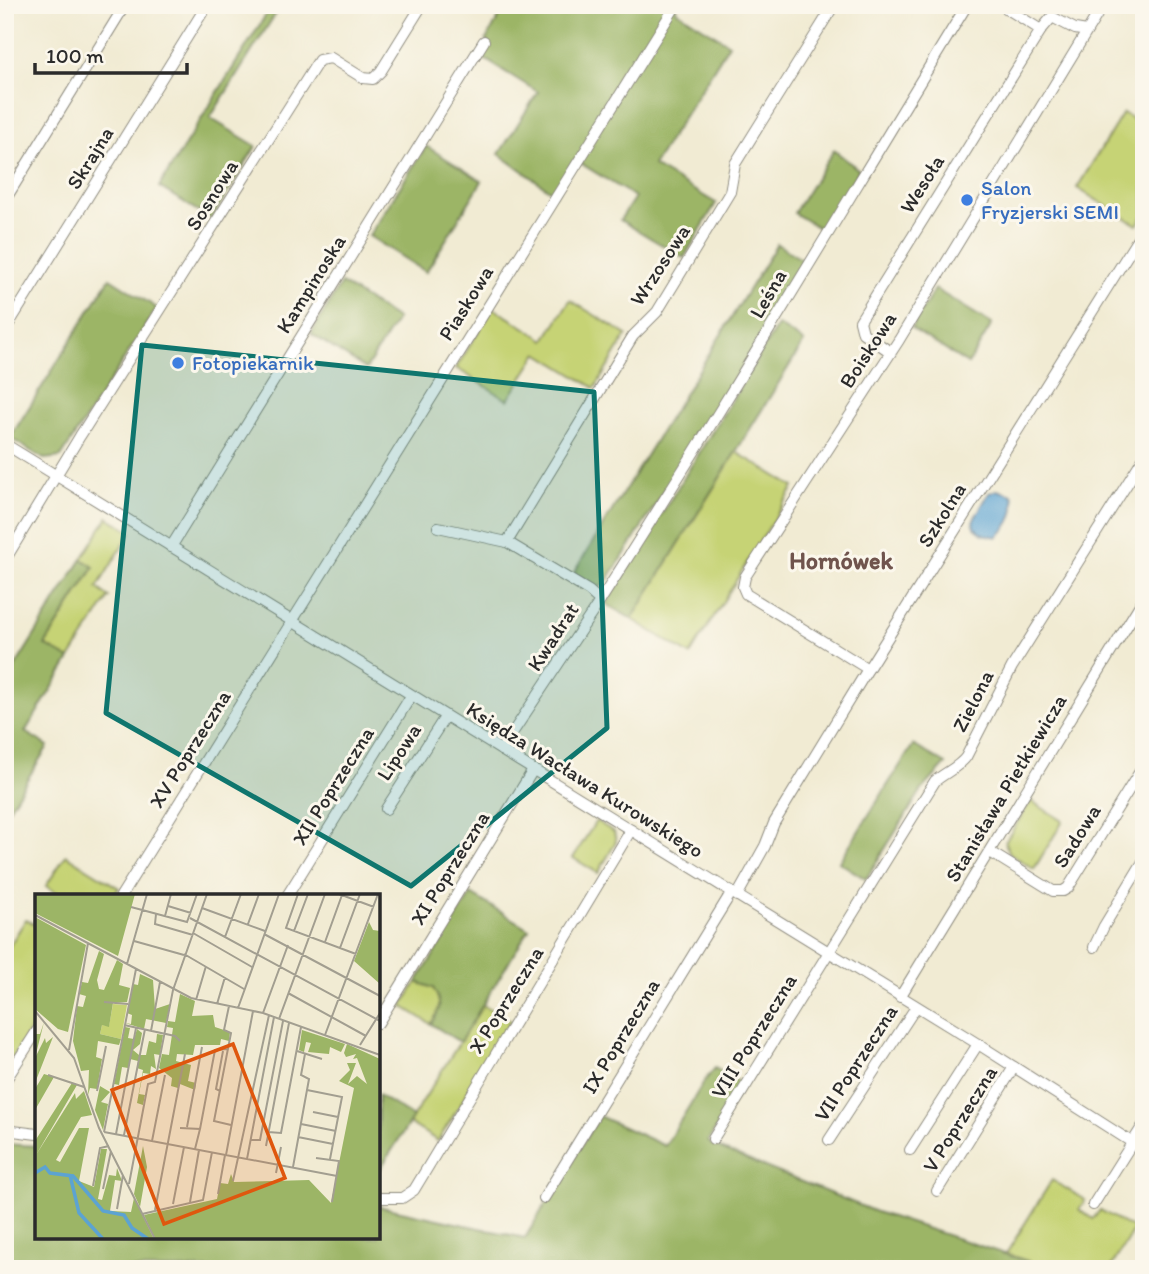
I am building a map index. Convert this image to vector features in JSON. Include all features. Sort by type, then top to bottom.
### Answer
[{"type":"street","points":[[5,200],[125,5]]},
{"type":"street","name":"Skrajna","points":[[5,330],[207,5]]},
{"type":"street","name":"Sosnowa","points":[[57,477],[80,436],[319,60],[331,58],[363,78],[373,79],[381,71],[422,5]]},
{"type":"street","name":"Piaskowa","points":[[291,623],[676,5]]},
{"type":"street","name":"Wrzosowa","points":[[507,542],[634,336],[657,312],[730,192],[736,164],[834,5]]},
{"type":"street","name":"Leśna","points":[[600,601],[755,355],[967,5]]},
{"type":"street","points":[[1001,5],[1041,30],[1052,17],[1075,29],[1087,31]]},
{"type":"street","name":"Boiskowa","points":[[868,669],[746,594],[743,587],[745,577],[906,328],[1103,5]]},
{"type":"street","name":"Wesoła","points":[[889,351],[863,333],[860,321],[1041,30]]},
{"type":"street","name":"Kampinoska","points":[[171,547],[484,41]]},
{"type":"street","name":"Szkolna","points":[[734,895],[760,855],[774,822],[868,669],[1144,229]]},
{"type":"street","name":"Księdza Wacława Kurowskiego","points":[[5,444],[291,623],[978,1044],[1144,1150]]},
{"type":"street","name":"Zielona","points":[[827,953],[935,782],[966,757],[1012,667],[1144,457]]},
{"type":"street","points":[[5,561],[57,477]]},
{"type":"street","name":"Kwadrat","points":[[438,527],[507,542],[589,591],[600,601],[502,750]]},
{"type":"street","name":"Stanisława Pietkiewicza","points":[[900,997],[1144,598]]},
{"type":"street","name":"XV Poprzeczna","points":[[122,894],[291,623]]},
{"type":"street","name":"XII Poprzeczna","points":[[289,894],[411,696]]},
{"type":"street","name":"Lipowa","points":[[386,809],[445,717]]},
{"type":"street","name":"Sadowa","points":[[990,852],[1053,891],[1063,891],[1068,888],[1144,765]]},
{"type":"street","name":"XI Poprzeczna","points":[[380,1020],[533,770]]},
{"type":"street","name":"X Poprzeczna","points":[[380,1198],[402,1198],[414,1190],[631,830]]},
{"type":"street","points":[[1094,947],[1144,860]]},
{"type":"street","name":"IX Poprzeczna","points":[[544,1198],[734,895]]},
{"type":"street","name":"VIII Poprzeczna","points":[[713,1139],[827,953]]},
{"type":"street","name":"VII Poprzeczna","points":[[830,1140],[916,1007]]},
{"type":"street","points":[[5,1081],[35,1034]]},
{"type":"street","points":[[910,1150],[978,1044]]},
{"type":"street","name":"V Poprzeczna","points":[[937,1191],[1014,1068]]},
{"type":"street","points":[[1093,1205],[1144,1124]]},
{"type":"street","points":[[5,1130],[35,1133]]},
{"type":"highlighted area","points":[[142,345],[594,392],[607,728],[411,886],[106,713]]},
{"type":"green space","points":[[272,5],[281,5],[210,118],[256,146],[211,219],[159,187]]},
{"type":"green space","points":[[506,5],[675,5],[677,11],[729,44],[653,166],[716,203],[684,258],[620,220],[635,197],[575,160],[555,194],[499,154],[538,92],[486,60],[479,59],[488,47],[486,40]]},
{"type":"green space","points":[[1123,113],[1144,126],[1144,215],[1137,225],[1077,188]]},
{"type":"green space","points":[[426,146],[482,181],[426,272],[369,236]]},
{"type":"green space","points":[[834,150],[859,170],[822,230],[794,213]]},
{"type":"green space","points":[[777,244],[804,261],[751,353],[626,552],[604,585],[595,589],[573,574]]},
{"type":"green space","points":[[110,278],[157,308],[61,457],[44,459],[10,438]]},
{"type":"green space","points":[[341,283],[397,319],[366,369],[311,334]]},
{"type":"green space","points":[[935,289],[992,324],[968,364],[911,328]]},
{"type":"green space","points":[[570,300],[627,335],[595,388],[538,353],[508,400],[456,368],[493,308],[545,340]]},
{"type":"green space","points":[[778,325],[804,342],[632,619],[606,604]]},
{"type":"green space","points":[[736,452],[794,487],[690,655],[632,619]]},
{"type":"green space","points":[[108,517],[131,532],[97,588],[109,597],[70,659],[45,645],[94,568],[82,559]]},
{"type":"green space","points":[[82,559],[94,567],[45,645],[70,659],[25,732],[48,746],[5,815],[5,683]]},
{"type":"green space","points":[[913,745],[946,764],[921,791],[866,879],[839,862]]},
{"type":"green space","points":[[1031,801],[1063,821],[1034,869],[1009,853],[1005,842]]},
{"type":"green space","points":[[596,821],[614,832],[616,842],[598,873],[573,858]]},
{"type":"green space","points":[[66,855],[119,888],[114,894],[59,894],[46,886]]},
{"type":"green space","points":[[471,894],[529,929],[460,1042],[431,1024],[437,1014],[438,998],[433,988],[417,982]]},
{"type":"green space","points":[[26,919],[35,924],[35,1022],[5,1070],[5,953]]},
{"type":"green space","points":[[417,982],[433,988],[438,998],[437,1014],[431,1024],[402,1006]]},
{"type":"green space","points":[[483,1005],[511,1021],[438,1141],[409,1123]]},
{"type":"green space","points":[[715,1068],[743,1085],[708,1141],[713,1146],[876,1212],[1051,1269],[5,1269],[5,1144],[35,1146],[35,1239],[380,1239],[380,1206],[525,1238],[599,1116],[665,1146]]},
{"type":"green space","points":[[380,1096],[413,1117],[380,1169]]},
{"type":"green space","points":[[1052,1180],[1085,1200],[1079,1210],[1093,1219],[1100,1210],[1134,1229],[1110,1269],[1051,1269],[1006,1254]]},
{"type":"water","points":[[997,490],[1013,495],[1014,508],[1009,524],[997,537],[983,534],[974,527],[973,521],[989,493]]},
{"type":"place","name":"Salon Fryzjerski SEMI","points":[[967,200]]},
{"type":"place","name":"Fotopiekarnik","points":[[178,363]]},
{"type":"district","name":"Hornówek","points":[[841,561]]}]
